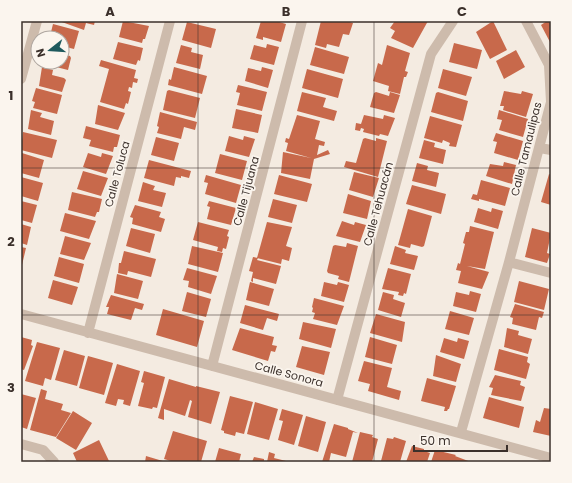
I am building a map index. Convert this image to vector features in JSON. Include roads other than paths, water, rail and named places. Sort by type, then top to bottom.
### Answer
[{"type":"street","points":[[21,80],[37,21]]},
{"type":"street","name":"Calle Toluca","points":[[88,333],[170,21]]},
{"type":"street","name":"Calle Tijuana","points":[[212,366],[302,21]]},
{"type":"street","name":"Calle Tehuacán","points":[[337,400],[430,54],[453,21]]},
{"type":"street","name":"Calle Tamaulipas","points":[[461,432],[509,262],[551,102],[549,65],[526,21]]},
{"type":"street","points":[[540,148],[551,150]]},
{"type":"street","points":[[509,262],[551,273]]},
{"type":"street","name":"Calle Sonora","points":[[21,314],[337,400],[461,432],[551,458]]},
{"type":"street","points":[[21,444],[43,450],[54,462]]}]
